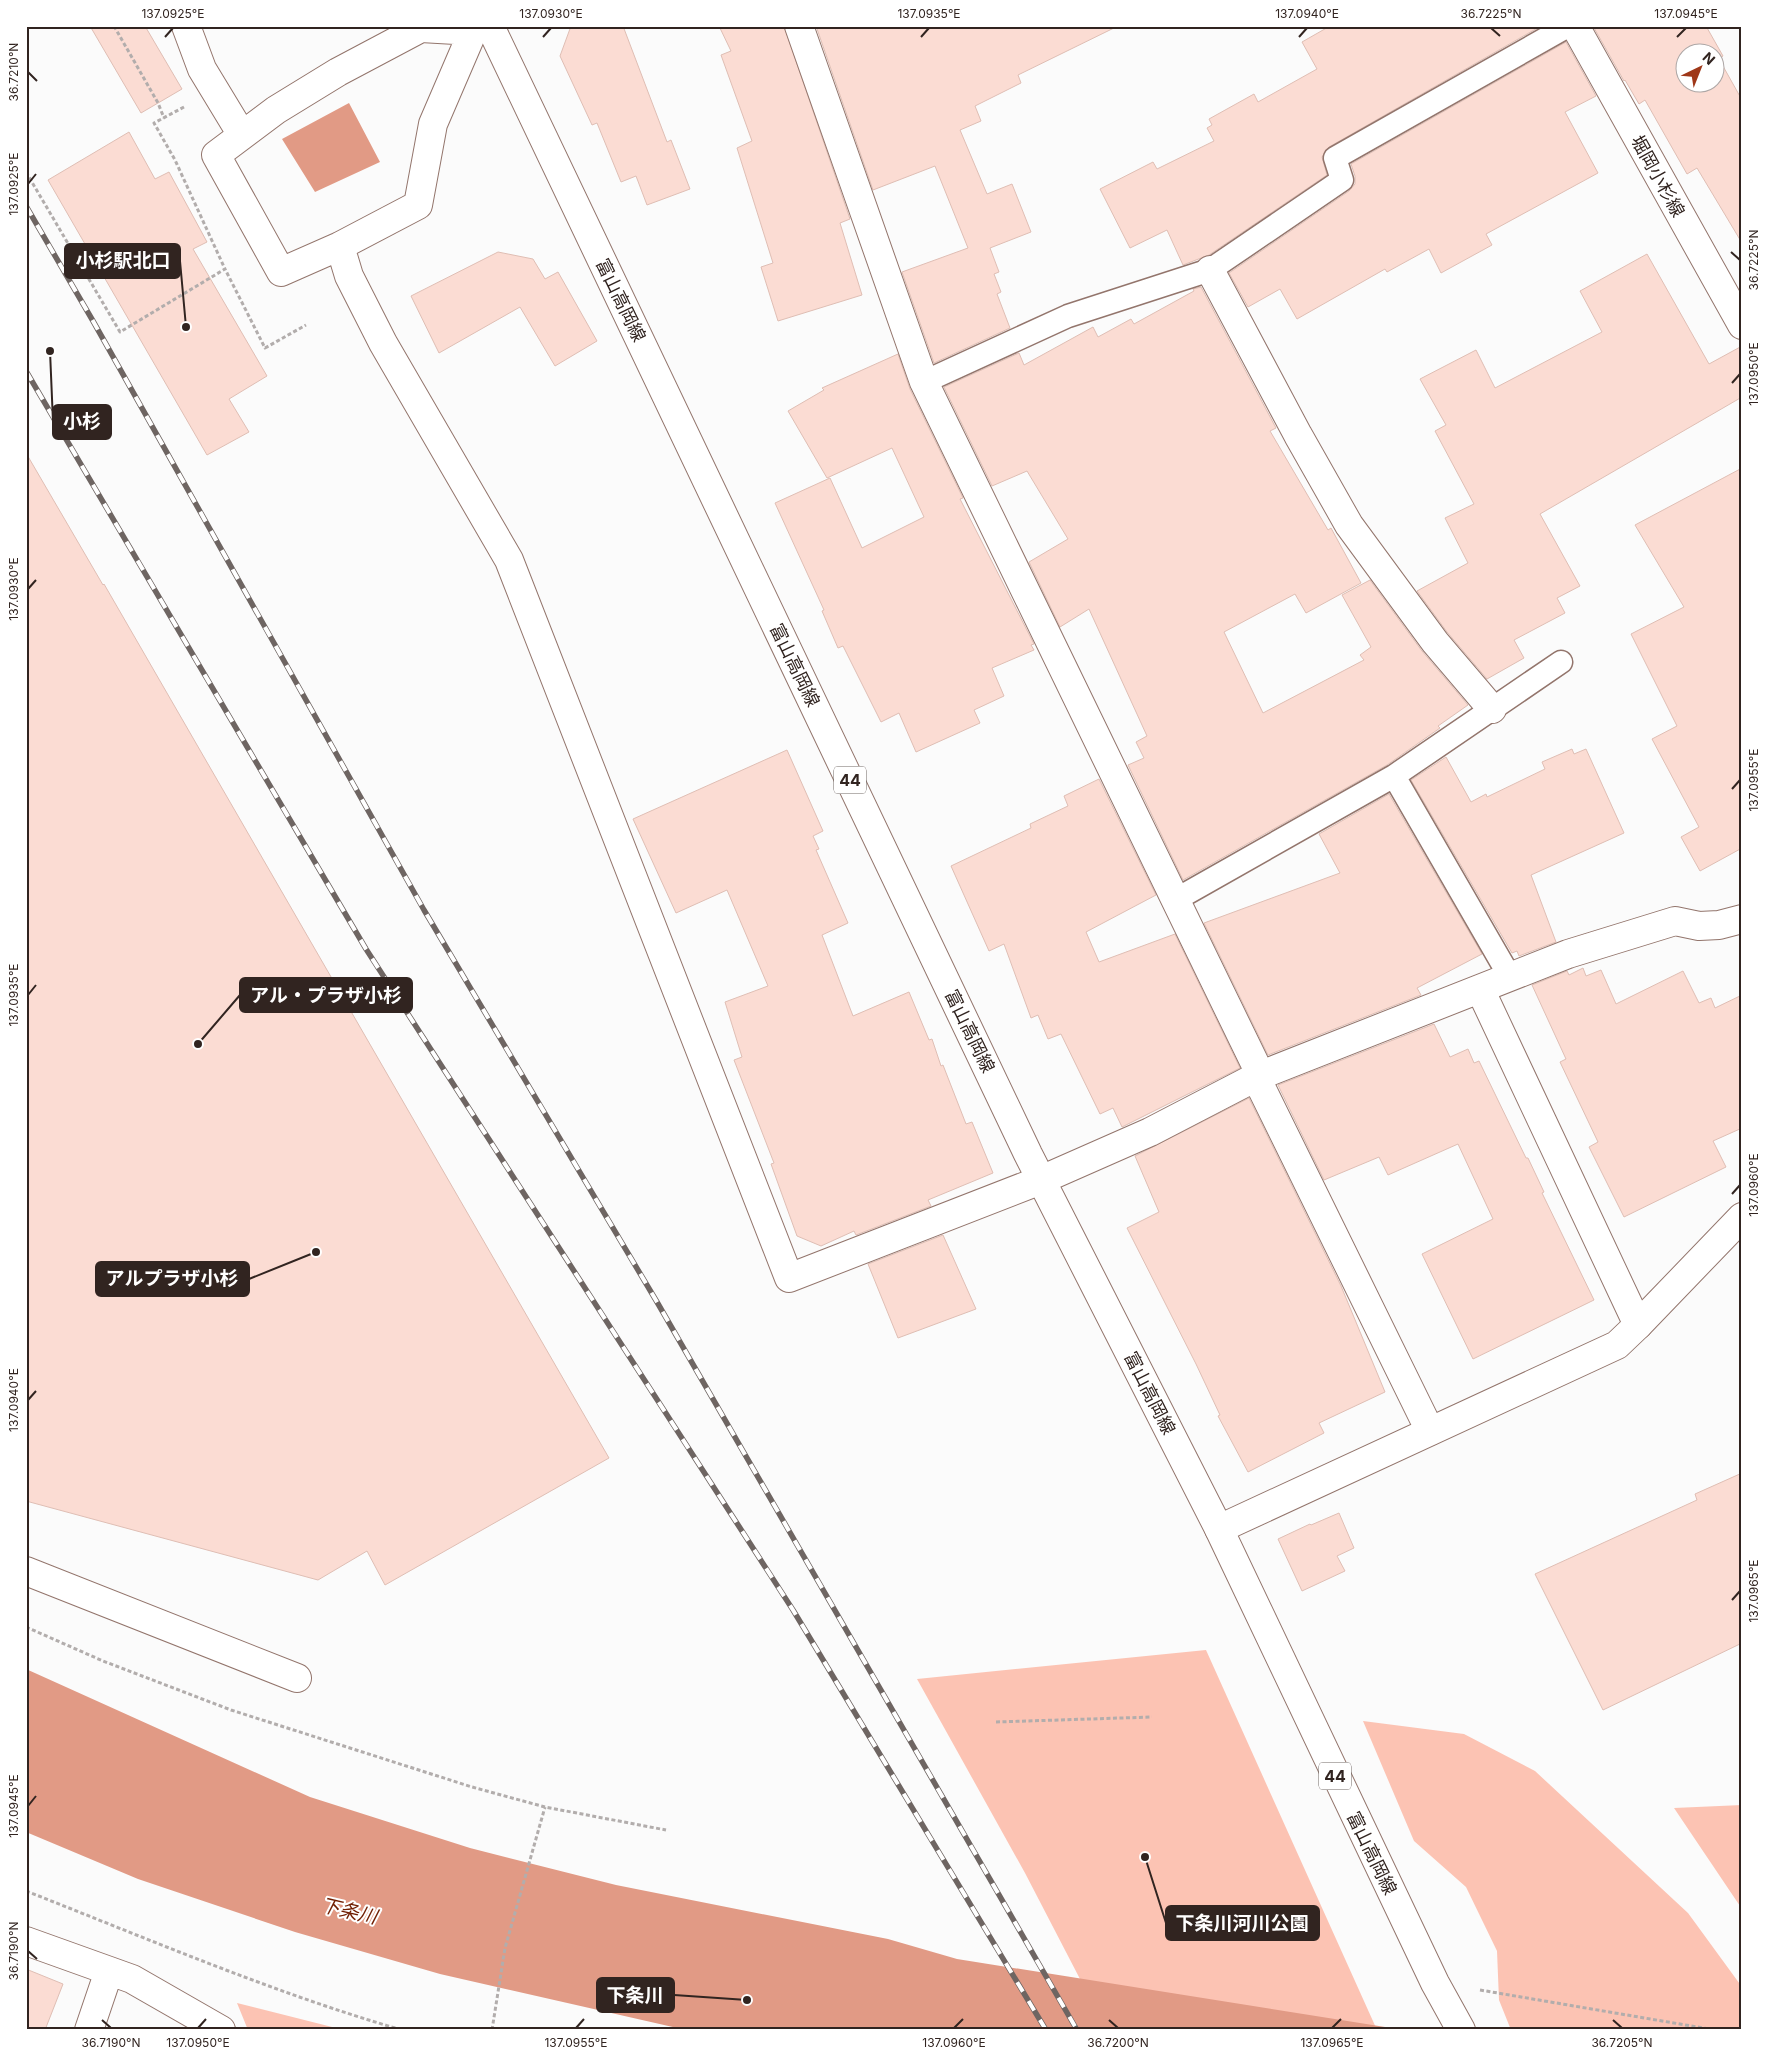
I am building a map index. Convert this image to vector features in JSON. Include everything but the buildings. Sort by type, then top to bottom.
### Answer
[{"type":"street","points":[[186,26],[202,70],[242,135]]},
{"type":"street","points":[[799,26],[924,382],[1430,1431]]},
{"type":"street","name":"堀岡小杉線","points":[[1574,26],[1742,325]]},
{"type":"street","points":[[421,28],[482,28],[433,124],[418,205],[340,246],[280,272],[216,155],[242,135],[276,110],[330,77],[421,28]]},
{"type":"street","name":"富山高岡線","points":[[482,28],[1041,1180],[1219,1529],[1435,1983],[1458,2025]]},
{"type":"street","points":[[340,246],[349,276],[383,342],[509,560],[789,1278],[1041,1180],[1150,1132],[1258,1077],[1568,954],[1650,927],[1675,921],[1700,926],[1719,925],[1742,920]]},
{"type":"street","points":[[1210,270],[1348,525],[1435,642],[1492,709]]},
{"type":"street","points":[[1480,989],[1638,1325]]},
{"type":"street","points":[[1219,1529],[1617,1345],[1742,1217]]},
{"type":"street","points":[[26,1571],[297,1678]]},
{"type":"street","points":[[26,1941],[132,1979],[221,2030]]},
{"type":"street","points":[[90,2030],[109,1971]]},
{"type":"lane","points":[[924,382],[1068,316],[1210,270],[1342,180],[1335,158],[1568,26]]},
{"type":"lane","points":[[1175,900],[1394,776],[1561,662]]},
{"type":"lane","points":[[1394,776],[1510,977]]},
{"type":"path","points":[[114,26],[158,103],[164,118]]},
{"type":"path","points":[[26,172],[120,332],[225,270],[265,348],[306,325]]},
{"type":"path","points":[[26,1627],[103,1661],[231,1710],[472,1787],[545,1807],[666,1830]]},
{"type":"path","points":[[996,1722],[1152,1717]]},
{"type":"path","points":[[492,2030],[505,1948],[545,1807]]},
{"type":"path","points":[[26,1891],[245,1977],[336,2010],[402,2030]]},
{"type":"path","points":[[1435,1983],[1715,2030]]},
{"type":"shaded area","points":[[1206,1650],[1377,2030],[1094,2006],[1025,1873],[917,1679]]},
{"type":"shaded area","points":[[1363,1721],[1464,1734],[1535,1771],[1688,1913],[1742,1987],[1742,2030],[1511,2030],[1499,2000],[1497,1951],[1466,1887],[1414,1841]]},
{"type":"shaded area","points":[[1742,1805],[1742,1909],[1674,1808]]},
{"type":"shaded area","points":[[237,2003],[344,2030],[248,2030]]},
{"type":"water","points":[[349,103],[380,162],[315,192],[282,139]]},
{"type":"water","points":[[26,1669],[310,1797],[470,1848],[616,1885],[888,1939],[957,1959],[1404,2030],[686,2030],[440,1974],[295,1932],[138,1879],[26,1832]]},
{"type":"railway","points":[[26,206],[93,321],[424,910],[657,1302],[1077,2030]]},
{"type":"railway","points":[[26,371],[366,949],[793,1610],[1046,2030]]},
{"type":"place","name":"小杉駅北口","points":[[186,327]]},
{"type":"place","name":"小杉","points":[[50,351]]},
{"type":"place","name":"アル・プラザ小杉","points":[[198,1044]]},
{"type":"place","name":"アルプラザ小杉","points":[[316,1252]]},
{"type":"place","name":"下条川河川公園","points":[[1145,1857]]},
{"type":"place","name":"下条川","points":[[747,2000]]}]
